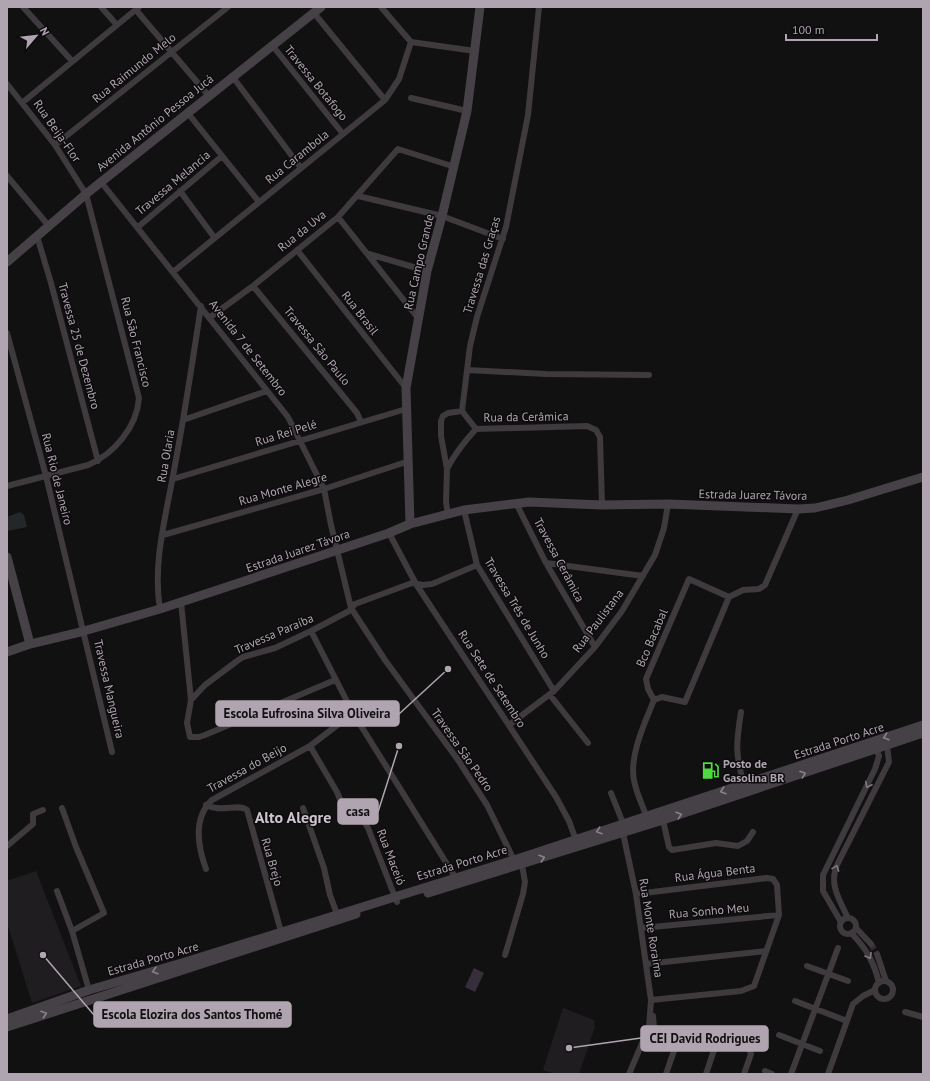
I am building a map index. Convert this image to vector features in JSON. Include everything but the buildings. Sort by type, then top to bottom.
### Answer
[{"type":"street","points":[[24,7],[72,62]]},
{"type":"street","points":[[101,7],[117,25]]},
{"type":"street","name":"Rua Raimundo Melo","points":[[55,145],[228,7]]},
{"type":"street","points":[[381,7],[411,42],[475,50]]},
{"type":"street","name":"Rua Campo Grande","points":[[410,524],[406,388],[427,271],[455,167],[467,111],[480,7]]},
{"type":"street","name":"Travessa das Graças","points":[[462,411],[467,370],[477,317],[503,239],[528,114],[539,7]]},
{"type":"street","points":[[23,102],[138,8],[208,95]]},
{"type":"street","points":[[318,10],[385,100]]},
{"type":"street","name":"Avenida Antônio Pessoa Jucá","points":[[7,262],[48,225],[187,112],[318,10]]},
{"type":"street","name":"Rua Carambola","points":[[173,272],[214,237],[385,100],[399,79],[411,42]]},
{"type":"street","name":"Travessa Botafogo","points":[[272,45],[343,134]]},
{"type":"street","points":[[232,76],[301,168]]},
{"type":"street","name":"Rua Beija-Flor","points":[[7,84],[23,102],[55,145],[86,194]]},
{"type":"street","points":[[411,98],[467,111]]},
{"type":"street","points":[[187,112],[259,202]]},
{"type":"street","name":"Rua da Uva","points":[[209,318],[253,286],[338,217],[398,149],[455,167]]},
{"type":"street","name":"Travessa Melancia","points":[[138,227],[222,156]]},
{"type":"street","points":[[7,176],[48,225]]},
{"type":"street","name":"Avenida 7 de Setembro","points":[[101,182],[288,417],[324,489],[330,525],[337,550]]},
{"type":"street","points":[[180,191],[214,237]]},
{"type":"street","name":"Rua São Francisco","points":[[7,486],[98,461],[108,454],[131,426],[138,412],[139,398],[86,194]]},
{"type":"street","points":[[358,196],[442,216],[503,239]]},
{"type":"street","points":[[338,217],[369,254],[418,318]]},
{"type":"street","name":"Travessa 25 de Dezembro","points":[[37,236],[98,461]]},
{"type":"street","name":"Rua Brasil","points":[[297,250],[406,388]]},
{"type":"street","points":[[369,254],[427,271]]},
{"type":"street","name":"Travessa São Paulo","points":[[253,286],[357,413],[361,422]]},
{"type":"street","name":"Rua Olaria","points":[[160,609],[157,571],[201,306]]},
{"type":"street","name":"Rua Rio de Janeiro","points":[[7,333],[46,476],[84,631]]},
{"type":"street","points":[[467,370],[546,374],[649,375]]},
{"type":"street","points":[[183,420],[267,391]]},
{"type":"street","name":"Rua Rei Pelé","points":[[173,479],[406,409]]},
{"type":"street","points":[[448,514],[446,496],[448,469],[441,436],[441,421],[443,416],[448,413],[462,411]]},
{"type":"street","name":"Rua da Cerâmica","points":[[462,411],[476,429],[587,426],[598,432],[600,437],[602,505]]},
{"type":"street","points":[[448,469],[453,456],[462,443],[476,429]]},
{"type":"street","name":"Rua Monte Alegre","points":[[163,535],[324,489],[409,461]]},
{"type":"street","name":"Estrada Juarez Távora","points":[[7,652],[30,644],[84,631],[160,609],[389,533],[410,524],[464,510],[529,502],[602,505],[668,504],[798,509],[827,506],[923,477]]},
{"type":"street","name":"Travessa Cerâmica","points":[[516,503],[546,563],[595,647]]},
{"type":"street","name":"Rua Paulistana","points":[[509,725],[552,693],[595,647],[622,611],[660,542],[668,504]]},
{"type":"street","points":[[648,820],[634,781],[634,772],[639,736],[654,700],[662,697],[685,702],[729,597],[743,590],[756,590],[765,585],[798,509]]},
{"type":"street","name":"Travessa Três de Junho","points":[[464,510],[477,564],[552,693],[588,743]]},
{"type":"street","name":"Rua Sete de Setembro","points":[[389,533],[416,584],[556,797],[569,821],[577,843]]},
{"type":"street","name":"Travessa São Pedro","points":[[337,550],[351,608],[385,660],[458,760],[487,805],[514,860]]},
{"type":"street","points":[[7,557],[30,644]]},
{"type":"street","points":[[546,563],[642,576]]},
{"type":"street","name":"Travessa Paraíba","points":[[191,700],[205,685],[243,657],[276,648],[349,611],[355,604],[408,584],[432,584],[477,564]]},
{"type":"street","name":"Bco Bacabal","points":[[654,700],[648,689],[646,679],[689,579],[729,597]]},
{"type":"street","points":[[181,602],[191,700],[187,723],[190,737],[199,738],[335,680]]},
{"type":"street","name":"Travessa Mangueira","points":[[84,631],[112,752]]},
{"type":"street","points":[[311,631],[353,713],[457,881]]},
{"type":"street","points":[[741,712],[736,743],[737,758],[744,785]]},
{"type":"street","name":"Travessa do Beijo","points":[[206,869],[198,843],[201,819],[206,805],[212,800],[310,746],[353,713]]},
{"type":"street","name":"Estrada Porto Acre","points":[[457,881],[514,860],[577,843],[648,820],[744,785],[923,725]]},
{"type":"street","name":"Estrada Porto Acre","points":[[648,820],[663,820],[923,733]]},
{"type":"street","points":[[871,944],[856,928],[855,921],[848,918],[834,886],[833,876],[838,863],[889,762],[887,745]]},
{"type":"street","name":"Rua Maceió","points":[[310,746],[342,804],[346,808],[353,810],[360,815],[368,828],[396,899]]},
{"type":"street","points":[[876,749],[879,756],[878,762],[823,875],[823,892],[841,922],[841,930],[851,933],[868,954],[876,968],[879,983],[876,992]]},
{"type":"street","name":"Rua Monte Roraima","points":[[611,793],[623,828],[636,894],[651,1003],[652,1034]]},
{"type":"street","name":"Rua Brejo","points":[[206,805],[216,809],[240,807],[247,810],[282,935]]},
{"type":"street","points":[[62,808],[76,847],[104,913],[72,931]]},
{"type":"street","points":[[303,808],[324,868],[330,895],[337,914]]},
{"type":"street","points":[[7,846],[33,824],[33,814],[43,810]]},
{"type":"street","points":[[663,820],[668,844],[672,850],[716,843],[738,846],[747,841],[753,832]]},
{"type":"street","name":"Estrada Porto Acre","points":[[7,1027],[282,935],[396,899],[457,881],[522,865],[577,843]]},
{"type":"street","points":[[505,955],[523,894],[525,882],[522,865]]},
{"type":"street","name":"Rua Água Benta","points":[[636,894],[767,878],[772,879],[777,884],[779,915],[754,986],[748,989],[651,1003]]},
{"type":"street","points":[[823,892],[834,886]]},
{"type":"street","points":[[57,890],[72,931],[89,990]]},
{"type":"street","name":"Estrada Porto Acre","points":[[7,1019],[89,990],[282,935],[337,914],[396,899]]},
{"type":"street","points":[[830,905],[840,900]]},
{"type":"street","name":"Rua Sonho Meu","points":[[641,928],[779,915]]},
{"type":"street","points":[[841,922],[848,918]]},
{"type":"street","points":[[851,933],[856,928]]},
{"type":"street","points":[[791,1074],[838,948]]},
{"type":"street","points":[[646,964],[766,951]]},
{"type":"street","points":[[828,1074],[853,1004],[868,993],[876,992],[884,999],[892,995],[892,986],[886,981],[877,954]]},
{"type":"street","points":[[808,966],[848,981]]},
{"type":"street","points":[[879,983],[886,981]]},
{"type":"street","points":[[795,1002],[846,1021]]},
{"type":"street","points":[[905,1012],[923,1017]]},
{"type":"street","points":[[629,1074],[642,1042],[652,1034],[663,1042],[676,1045],[724,1038],[748,1047],[750,1051],[744,1074]]},
{"type":"street","points":[[779,1035],[820,1051]]},
{"type":"street","points":[[706,1074],[718,1038]]},
{"type":"street","points":[[666,1074],[676,1045]]},
{"type":"street","points":[[765,1071],[772,1074]]},
{"type":"shaded area","points":[[20,512],[24,515],[27,527],[7,531],[7,517]]},
{"type":"shaded area","points":[[36,871],[81,986],[32,1003],[7,923],[7,881]]},
{"type":"shaded area","points":[[474,968],[484,973],[475,992],[465,987]]},
{"type":"shaded area","points":[[563,1008],[594,1020],[595,1027],[579,1074],[555,1074],[543,1070]]},
{"type":"tunnel","points":[[871,944],[877,954]]},
{"type":"place","name":"Escola Eufrosina Silva Oliveira","points":[[448,669]]},
{"type":"place","name":"casa","points":[[399,746]]},
{"type":"place","name":"Posto de Gasolina BR","points":[[710,771]]},
{"type":"place","name":"Escola Elozira dos Santos Thomé","points":[[43,955]]},
{"type":"place","name":"CEI David Rodrigues","points":[[569,1048]]},
{"type":"district","name":"Alto Alegre","points":[[293,817]]}]
